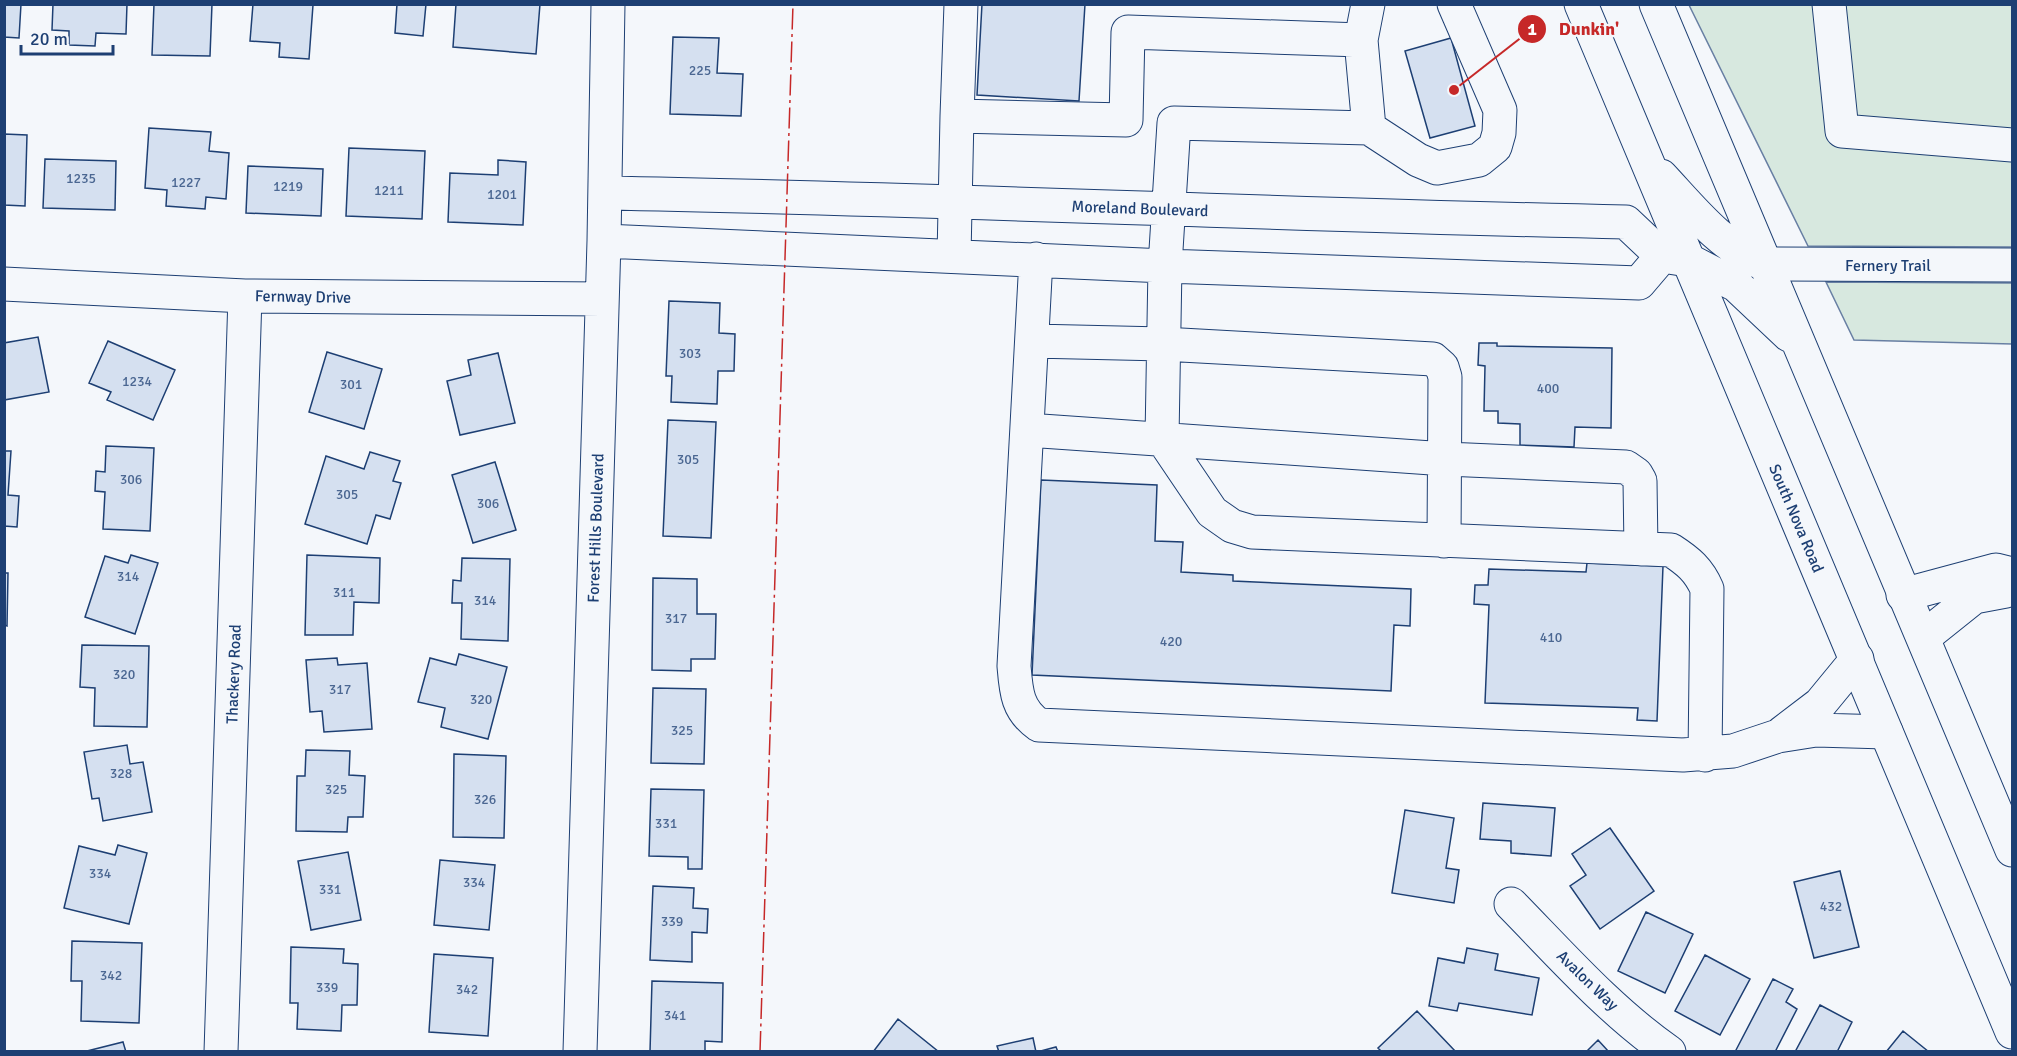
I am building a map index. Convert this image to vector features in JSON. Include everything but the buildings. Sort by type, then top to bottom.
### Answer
[{"type":"street","name":"Forest Hills Boulevard","points":[[580,1052],[609,4]]},
{"type":"street","points":[[954,256],[962,4]]},
{"type":"street","points":[[1368,4],[1361,40],[1369,128]]},
{"type":"street","points":[[957,116],[1369,128],[1418,160],[1437,168],[1479,160],[1495,147],[1499,133],[1500,110],[1454,4]]},
{"type":"street","name":"South Nova Road","points":[[1581,4],[1647,162],[1675,258],[1857,659],[2013,1032]]},
{"type":"street","points":[[1656,4],[2013,850]]},
{"type":"street","points":[[1829,4],[1842,131],[2013,145]]},
{"type":"street","points":[[1126,120],[1128,32],[1361,40]]},
{"type":"street","points":[[1174,123],[1165,266],[1162,438],[1212,512],[1232,526],[1252,532],[1671,550],[1690,563],[1701,576],[1707,589],[1705,755]]},
{"type":"street","points":[[1647,162],[1722,239],[1746,256],[1764,264]]},
{"type":"street","name":"Moreland Boulevard","points":[[605,193],[955,201],[1359,217],[1626,222],[1675,258]]},
{"type":"street","points":[[604,241],[1165,266],[1639,283],[1675,258],[1736,285],[1797,342]]},
{"type":"street","points":[[1036,259],[1014,666],[1017,699],[1029,718],[1039,725],[1705,755],[1733,751],[1778,736],[1816,730],[1886,732]]},
{"type":"street","name":"Fernery Trail","points":[[1764,264],[2013,266]]},
{"type":"street","name":"Fernway Drive","points":[[4,284],[245,296],[602,299]]},
{"type":"street","name":"Thackery Road","points":[[221,1052],[245,296]]},
{"type":"street","points":[[1032,341],[1163,344],[1433,359],[1442,368],[1445,377],[1444,541]]},
{"type":"street","points":[[1027,430],[1446,459],[1626,467],[1636,474],[1640,481],[1641,549]]},
{"type":"street","points":[[1904,595],[1996,570],[2013,574]]},
{"type":"street","points":[[1924,638],[1974,597],[2006,591],[2013,583]]},
{"type":"street","points":[[1778,736],[1820,704],[1857,659]]},
{"type":"street","name":"Avalon Way","points":[[1511,904],[1578,973],[1649,1038],[1669,1052]]},
{"type":"shaded area","points":[[1689,5],[2012,5],[2012,247],[1808,246]]},
{"type":"shaded area","points":[[1826,282],[2012,283],[2012,344],[1854,340]]},
{"type":"power","points":[[760,1052],[793,4]]},
{"type":"place","name":"Dunkin'","points":[[1454,90]]}]
